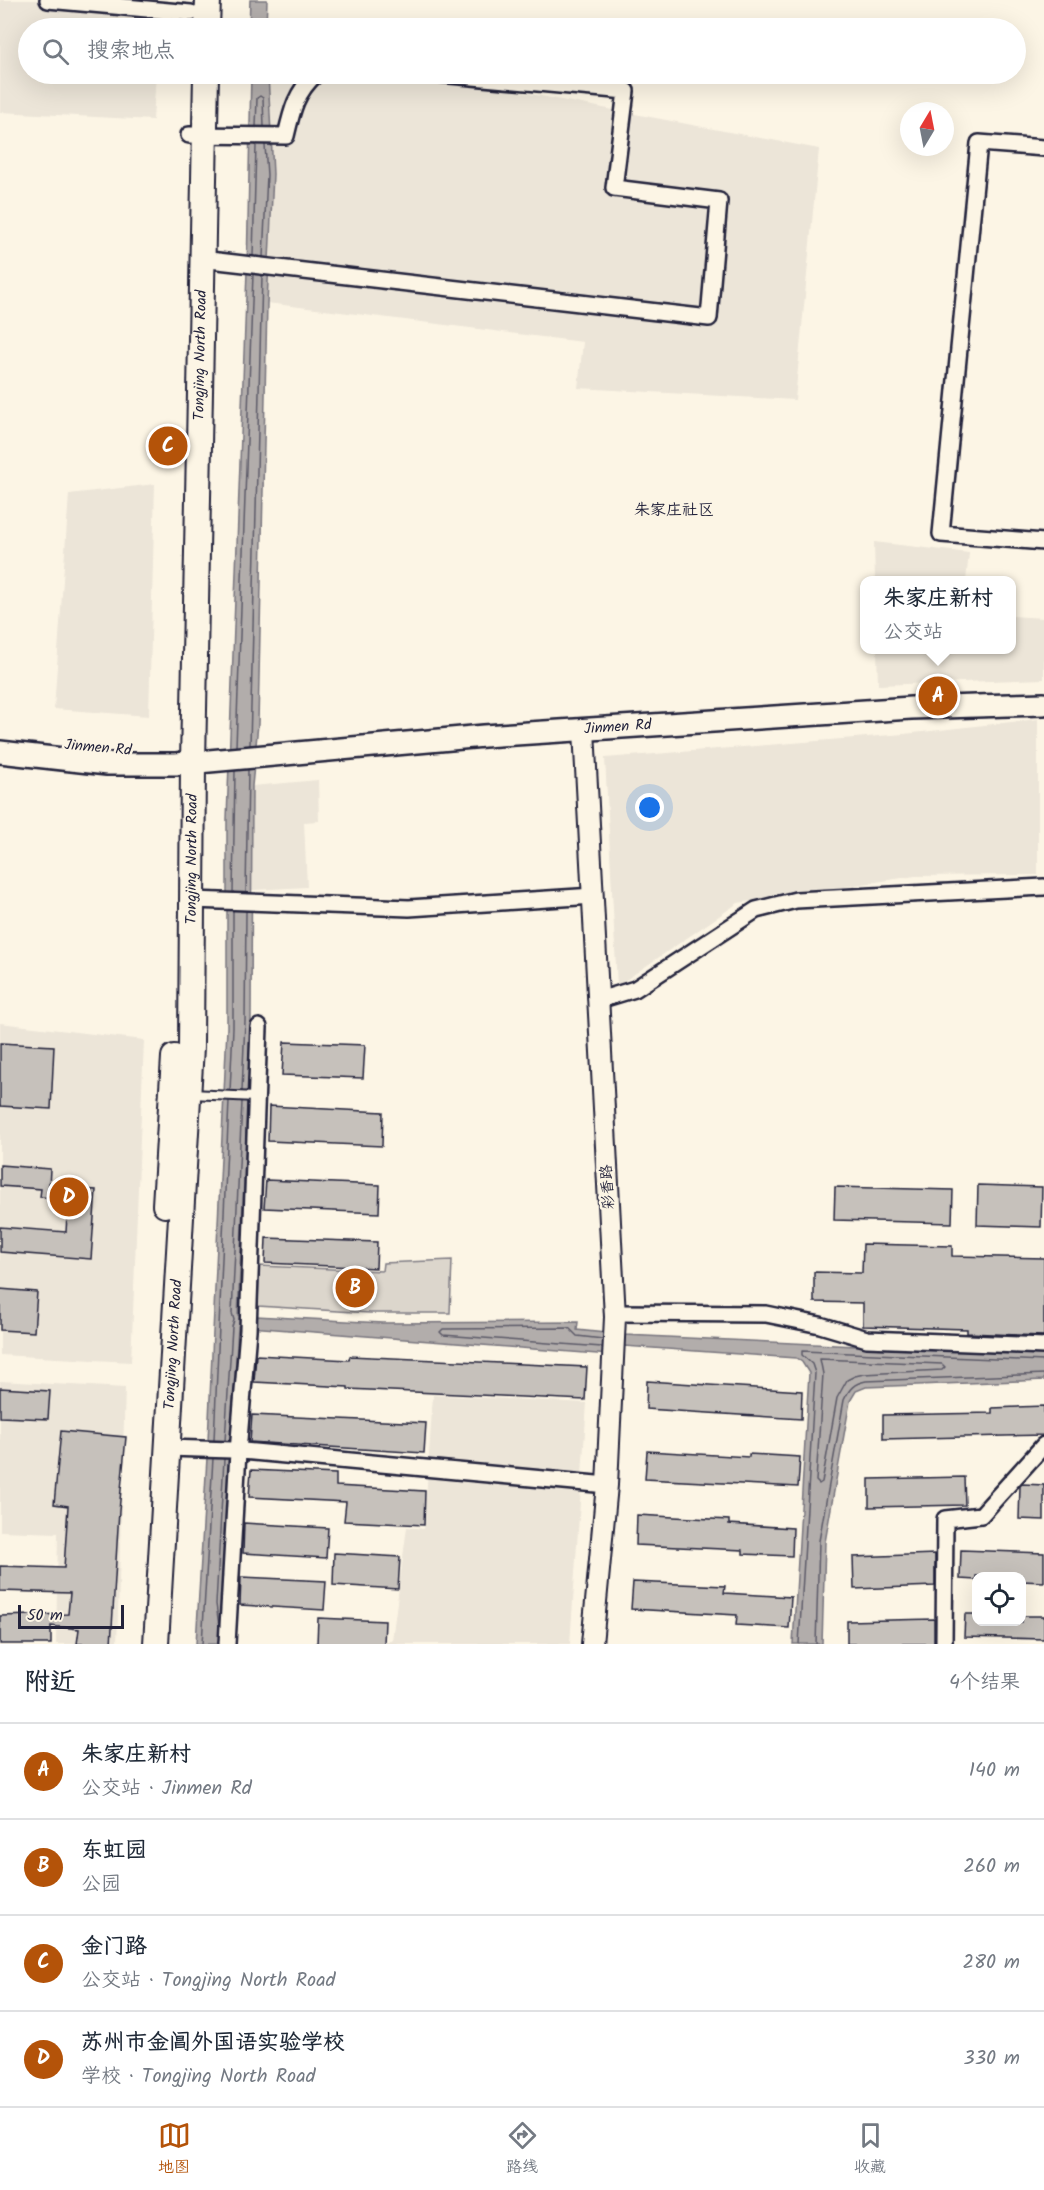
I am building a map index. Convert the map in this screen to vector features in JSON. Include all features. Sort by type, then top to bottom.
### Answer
[{"type":"main road","name":"Tongjing North Road","points":[[156,1644],[189,1094],[192,900],[182,760],[201,259],[197,136],[191,84]]},
{"type":"main road","name":"Tongjing North Road","points":[[140,1644],[173,1076],[197,136],[205,84]]},
{"type":"main road","name":"Jinmen Rd","points":[[0,752],[107,764],[216,760],[460,737],[911,708],[1044,704]]},
{"type":"main road","name":"Jinmen Rd","points":[[0,738],[182,760]]},
{"type":"street","points":[[48,0],[197,14]]},
{"type":"street","points":[[197,136],[286,136],[293,106],[304,84]]},
{"type":"street","points":[[201,259],[709,318],[719,201],[614,188],[626,91],[549,84]]},
{"type":"street","points":[[1044,148],[979,143],[941,534],[1044,542]]},
{"type":"street","name":"彩香路","points":[[584,730],[615,1315],[607,1485],[592,1644]]},
{"type":"street","points":[[599,1000],[635,989],[756,910],[796,900],[1044,887]]},
{"type":"street","points":[[192,900],[409,908],[594,896]]},
{"type":"street","points":[[227,1644],[235,1451],[248,1330],[253,1097],[259,1027]]},
{"type":"street","points":[[615,1315],[766,1314],[820,1325],[867,1339],[1044,1346]]},
{"type":"street","points":[[944,1644],[945,1519],[981,1515],[1044,1444]]},
{"type":"street","points":[[167,1448],[206,1448],[607,1485]]},
{"type":"lane","points":[[189,1094],[253,1097]]},
{"type":"shaded area","points":[[0,0],[161,0],[160,18],[18,18],[18,84],[155,84],[153,120],[0,112]]},
{"type":"shaded area","points":[[268,84],[477,84],[819,149],[795,400],[578,388],[583,342],[267,303],[273,174]]},
{"type":"shaded area","points":[[155,484],[149,716],[54,709],[69,494]]},
{"type":"shaded area","points":[[874,542],[969,553],[966,576],[875,576]]},
{"type":"shaded area","points":[[1016,616],[1044,618],[1044,679],[878,685],[877,654],[1016,654]]},
{"type":"shaded area","points":[[1038,719],[1038,875],[915,876],[738,903],[617,986],[605,758],[904,734]]},
{"type":"shaded area","points":[[318,780],[319,821],[304,822],[307,887],[252,890],[252,786]]},
{"type":"shaded area","points":[[0,1023],[144,1040],[131,1362],[0,1355]]},
{"type":"shaded area","points":[[452,1260],[450,1313],[370,1313],[258,1306],[259,1266],[382,1271],[383,1263]]},
{"type":"shaded area","points":[[0,1381],[125,1388],[117,1644],[56,1644],[58,1533],[0,1531]]},
{"type":"shaded area","points":[[433,1395],[587,1403],[570,1644],[381,1644],[392,1640],[407,1527],[424,1529]]},
{"type":"water","points":[[250,0],[267,0],[266,18],[249,18]]},
{"type":"water","points":[[251,84],[268,84],[273,174],[267,303],[258,724],[252,786],[251,1022],[238,1315],[382,1323],[578,1322],[577,1330],[625,1335],[1044,1355],[1044,1380],[866,1387],[856,1391],[850,1401],[825,1542],[822,1644],[793,1644],[809,1373],[802,1362],[796,1358],[624,1346],[623,1356],[238,1326],[222,1604],[226,1644],[196,1644],[227,1028],[227,819],[247,271]]},
{"type":"building","points":[[284,1042],[365,1045],[363,1078],[282,1075]]},
{"type":"building","points":[[0,1043],[54,1046],[51,1109],[0,1106]]},
{"type":"building","points":[[269,1106],[383,1112],[382,1146],[268,1141]]},
{"type":"building","points":[[0,1165],[50,1169],[49,1187],[96,1190],[91,1259],[0,1252],[0,1227],[66,1232],[68,1199],[40,1197],[41,1189],[0,1186]]},
{"type":"building","points":[[266,1180],[380,1185],[379,1213],[264,1208]]},
{"type":"building","points":[[978,1185],[1042,1187],[1041,1227],[977,1225]]},
{"type":"building","points":[[835,1187],[953,1190],[952,1223],[834,1220]]},
{"type":"building","points":[[266,1238],[377,1242],[376,1268],[265,1263]]},
{"type":"building","points":[[863,1244],[952,1246],[952,1256],[1044,1258],[1044,1336],[967,1333],[967,1329],[863,1326],[863,1303],[814,1302],[814,1272],[862,1273]]},
{"type":"building","points":[[0,1289],[37,1292],[34,1332],[0,1330]]},
{"type":"building","points":[[256,1355],[349,1360],[350,1356],[587,1367],[585,1400],[348,1389],[348,1387],[254,1382]]},
{"type":"building","points":[[647,1381],[802,1391],[801,1419],[646,1409]]},
{"type":"building","points":[[0,1388],[50,1391],[48,1419],[0,1417]]},
{"type":"building","points":[[1044,1406],[1044,1435],[883,1439],[883,1415],[992,1413],[992,1408]]},
{"type":"building","points":[[252,1415],[426,1423],[424,1453],[250,1442]]},
{"type":"building","points":[[61,1431],[126,1437],[111,1644],[77,1644],[79,1629],[51,1626],[51,1644],[0,1644],[0,1616],[68,1614],[70,1593],[0,1591],[0,1566],[64,1568],[68,1506],[54,1504]]},
{"type":"building","points":[[647,1451],[749,1457],[749,1454],[800,1457],[798,1487],[645,1479]]},
{"type":"building","points":[[251,1470],[336,1474],[336,1486],[425,1491],[424,1525],[344,1521],[346,1502],[249,1497]]},
{"type":"building","points":[[964,1477],[965,1505],[869,1507],[869,1479]]},
{"type":"building","points":[[1022,1484],[1044,1485],[1044,1520],[1019,1519],[1020,1486]]},
{"type":"building","points":[[637,1515],[729,1520],[729,1524],[793,1528],[792,1556],[743,1554],[743,1550],[636,1545]]},
{"type":"building","points":[[244,1523],[328,1528],[326,1558],[243,1553]]},
{"type":"building","points":[[961,1550],[1044,1553],[1044,1582],[1026,1581],[1026,1572],[972,1572],[972,1580],[960,1579]]},
{"type":"building","points":[[334,1553],[400,1557],[398,1589],[333,1585]]},
{"type":"building","points":[[935,1554],[935,1586],[854,1589],[853,1557]]},
{"type":"building","points":[[241,1577],[326,1581],[324,1610],[240,1605]]},
{"type":"building","points":[[633,1582],[725,1586],[724,1593],[791,1597],[789,1628],[736,1625],[737,1615],[631,1609]]},
{"type":"building","points":[[965,1614],[972,1614],[972,1626],[1026,1626],[1026,1616],[1044,1616],[1044,1639],[964,1637]]},
{"type":"building","points":[[318,1618],[385,1621],[384,1644],[317,1644]]},
{"type":"building","points":[[934,1619],[934,1644],[847,1644],[847,1621]]},
{"type":"place","name":"金门路","points":[[168,446]]},
{"type":"place","name":"朱家庄新村","points":[[938,696]]},
{"type":"place","name":"苏州市金阊外国语实验学校","points":[[69,1197]]},
{"type":"place","name":"东虹园","points":[[355,1288]]},
{"type":"district","name":"朱家庄社区","points":[[674,510]]}]
